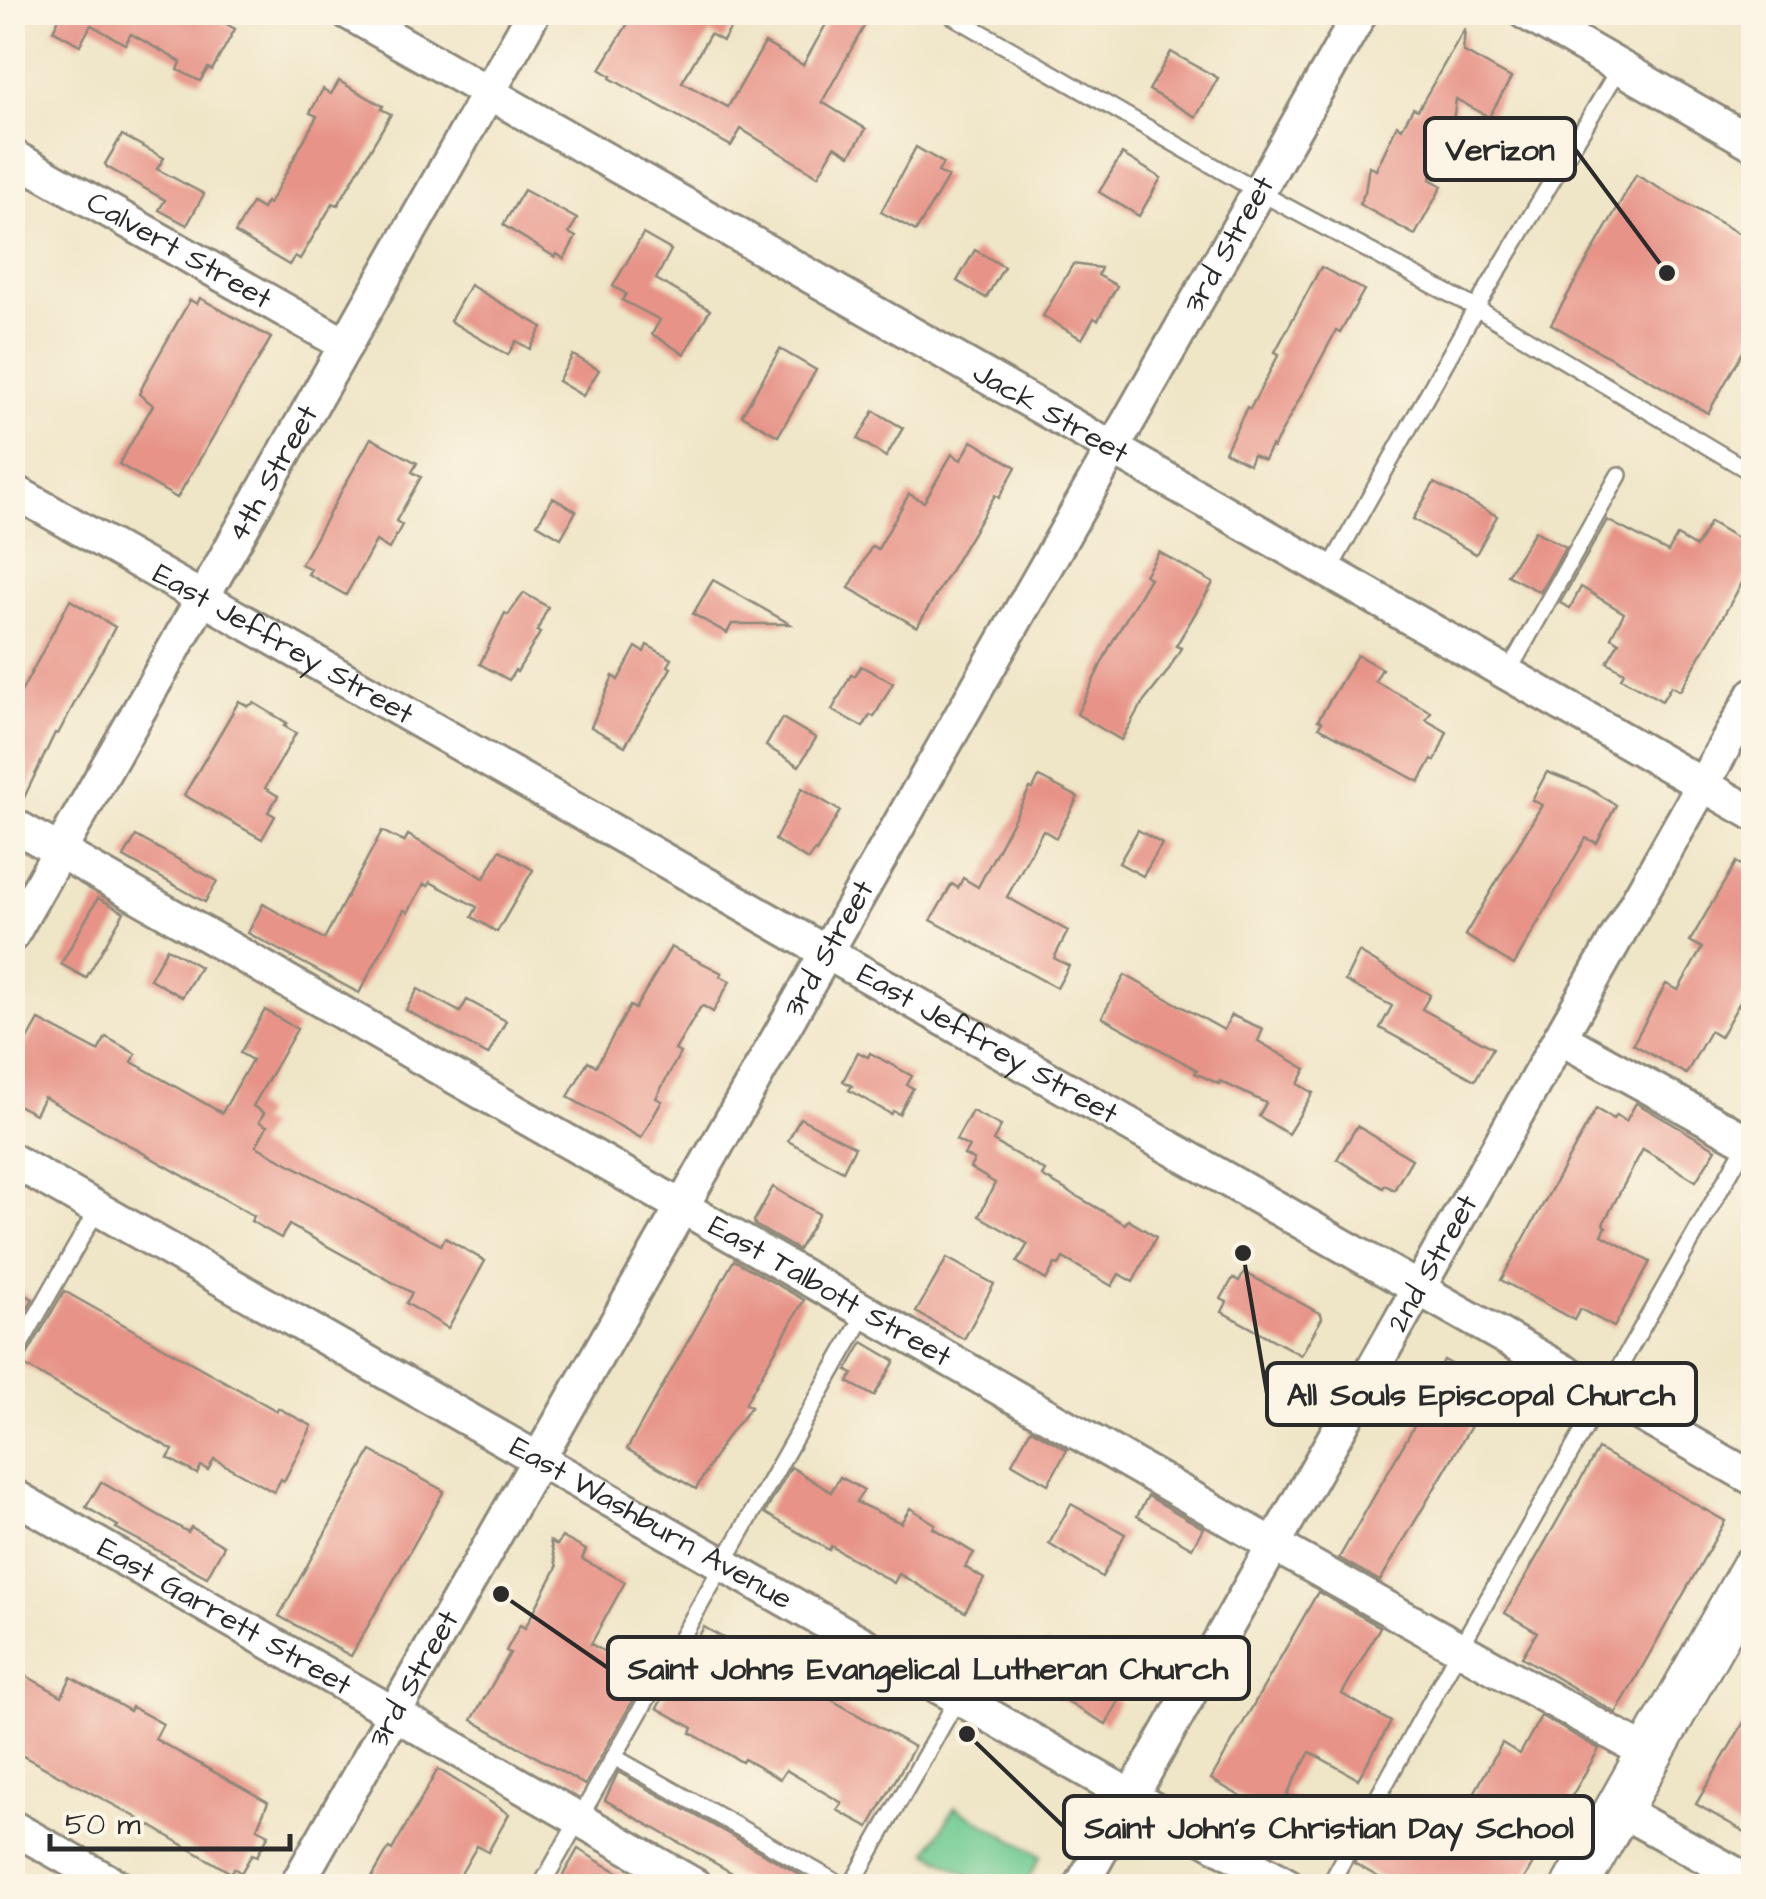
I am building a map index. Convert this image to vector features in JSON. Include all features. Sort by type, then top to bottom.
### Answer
[{"type":"main road","points":[[1574,1886],[1649,1754],[1739,1628],[1754,1568]]},
{"type":"street","name":"Jack Street","points":[[347,12],[1754,814]]},
{"type":"street","name":"4th Street","points":[[12,935],[534,12]]},
{"type":"street","name":"3rd Street","points":[[296,1886],[1360,12]]},
{"type":"street","points":[[1524,12],[1754,144]]},
{"type":"street","name":"Calvert Street","points":[[12,156],[346,345]]},
{"type":"street","name":"East Jeffrey Street","points":[[12,490],[1754,1479]]},
{"type":"street","name":"2nd Street","points":[[1081,1886],[1754,694]]},
{"type":"street","name":"East Talbott Street","points":[[12,824],[1274,1545],[1649,1754]]},
{"type":"street","points":[[1560,1038],[1752,1139]]},
{"type":"street","name":"East Washburn Avenue","points":[[12,1160],[1289,1886]]},
{"type":"street","name":"East Garrett Street","points":[[12,1495],[696,1886]]},
{"type":"street","points":[[1618,1809],[1754,1884]]},
{"type":"street","points":[[12,1828],[117,1886]]},
{"type":"lane","points":[[946,12],[1259,192],[1476,308],[1754,474]]},
{"type":"lane","points":[[1328,572],[1476,308],[1620,68]]},
{"type":"lane","points":[[1507,674],[1619,475]]},
{"type":"lane","points":[[1329,1886],[1460,1648],[1752,1139]]},
{"type":"lane","points":[[12,1360],[98,1208]]},
{"type":"lane","points":[[540,1886],[866,1312]]},
{"type":"lane","points":[[614,1757],[847,1886],[958,1698]]},
{"type":"green space","points":[[955,1807],[1041,1856],[1024,1886],[988,1886],[928,1852]]},
{"type":"building","points":[[62,12],[206,12],[235,29],[212,70],[208,68],[200,81],[178,70],[181,62],[131,34],[125,44],[91,25],[80,45],[53,30]]},
{"type":"building","points":[[635,12],[740,12],[723,41],[710,34],[682,82],[728,107],[765,43],[803,65],[833,12],[872,12],[822,102],[866,129],[850,155],[835,146],[818,176],[741,129],[731,146],[600,69]]},
{"type":"building","points":[[1465,28],[1463,51],[1511,78],[1489,117],[1456,99],[1452,130],[1443,146],[1447,149],[1430,179],[1442,186],[1415,235],[1359,204],[1369,166],[1376,170],[1397,125],[1402,128],[1413,108],[1418,110]]},
{"type":"building","points":[[1171,52],[1218,78],[1196,117],[1149,90]]},
{"type":"building","points":[[339,81],[391,114],[338,205],[333,203],[300,259],[295,256],[289,265],[235,233],[252,203],[262,209],[266,202],[269,204],[317,116],[310,113],[323,89],[331,94]]},
{"type":"building","points":[[122,135],[164,158],[157,169],[204,194],[187,225],[159,210],[165,200],[107,167],[105,164]]},
{"type":"building","points":[[916,147],[943,163],[938,172],[948,177],[916,231],[881,212]]},
{"type":"building","points":[[1122,154],[1161,178],[1139,216],[1099,192]]},
{"type":"building","points":[[1636,175],[1754,242],[1754,332],[1708,413],[1551,324]]},
{"type":"building","points":[[524,190],[577,219],[569,233],[576,237],[564,259],[503,225]]},
{"type":"building","points":[[643,234],[671,250],[656,279],[710,310],[684,354],[652,334],[660,320],[622,300],[626,294],[613,286]]},
{"type":"building","points":[[975,250],[1004,267],[986,298],[957,281]]},
{"type":"building","points":[[1073,264],[1101,268],[1098,275],[1117,286],[1082,339],[1043,316]]},
{"type":"building","points":[[1321,267],[1364,290],[1340,333],[1336,331],[1273,448],[1264,460],[1253,455],[1249,464],[1225,452]]},
{"type":"building","points":[[470,285],[542,327],[530,349],[516,341],[508,355],[450,321]]},
{"type":"building","points":[[200,298],[271,338],[177,498],[119,464],[153,405],[139,394],[151,369],[190,300],[197,304]]},
{"type":"building","points":[[780,349],[816,370],[778,436],[742,415]]},
{"type":"building","points":[[573,355],[599,370],[583,396],[558,381]]},
{"type":"building","points":[[874,411],[903,428],[886,457],[858,439]]},
{"type":"building","points":[[371,438],[417,463],[412,472],[421,477],[396,521],[402,525],[389,549],[376,541],[346,595],[308,574],[311,569],[301,564]]},
{"type":"building","points":[[972,441],[1016,467],[999,498],[995,495],[917,627],[849,588],[872,546],[878,549],[909,494],[924,502],[952,454],[961,460]]},
{"type":"building","points":[[1434,483],[1497,516],[1476,554],[1413,519]]},
{"type":"building","points":[[553,498],[576,511],[561,538],[537,524]]},
{"type":"building","points":[[1607,520],[1668,552],[1677,536],[1696,547],[1710,522],[1751,546],[1743,560],[1752,565],[1712,636],[1680,691],[1671,686],[1662,701],[1621,678],[1624,672],[1607,662],[1619,642],[1611,637],[1624,613],[1581,587],[1570,608],[1560,603]]},
{"type":"building","points":[[1535,531],[1566,547],[1540,592],[1507,575]]},
{"type":"building","points":[[1159,552],[1213,583],[1176,646],[1181,648],[1168,671],[1139,708],[1121,740],[1077,714],[1111,644],[1150,578],[1145,575]]},
{"type":"building","points":[[713,580],[790,624],[732,624],[727,633],[693,614]]},
{"type":"building","points":[[524,593],[548,607],[537,631],[540,633],[509,680],[480,664],[505,613],[508,615]]},
{"type":"building","points":[[70,600],[115,627],[58,734],[55,733],[20,806],[12,804],[12,709]]},
{"type":"building","points":[[647,645],[672,659],[668,666],[671,668],[625,746],[591,727],[613,676],[618,680],[636,647],[644,652]]},
{"type":"building","points":[[1357,655],[1382,669],[1375,681],[1431,712],[1426,720],[1447,732],[1435,761],[1432,759],[1419,782],[1319,727],[1322,722],[1318,720]]},
{"type":"building","points":[[861,666],[893,683],[874,717],[870,715],[863,727],[832,710],[851,675],[855,676]]},
{"type":"building","points":[[239,701],[248,706],[254,703],[296,733],[265,788],[278,796],[268,812],[275,816],[262,839],[184,795]]},
{"type":"building","points":[[782,718],[816,738],[799,766],[766,746]]},
{"type":"building","points":[[1547,772],[1586,787],[1616,805],[1597,843],[1586,838],[1514,965],[1465,935],[1542,805],[1532,800]]},
{"type":"building","points":[[1039,777],[1078,797],[1056,838],[1043,830],[1007,897],[1068,931],[1054,958],[1069,966],[1057,988],[931,920],[952,884],[958,888],[963,878],[978,887]]},
{"type":"building","points":[[802,788],[840,811],[808,860],[775,840]]},
{"type":"building","points":[[1138,830],[1162,844],[1143,876],[1119,863]]},
{"type":"building","points":[[382,831],[404,842],[408,835],[484,878],[500,850],[533,870],[497,932],[472,917],[477,907],[430,882],[428,886],[424,884],[408,912],[404,910],[359,993],[248,933],[263,904],[324,939]]},
{"type":"building","points":[[136,836],[217,881],[205,902],[124,857]]},
{"type":"building","points":[[1736,862],[1754,872],[1754,977],[1720,1037],[1710,1031],[1686,1074],[1633,1044],[1666,984],[1678,990],[1702,948],[1690,941]]},
{"type":"building","points":[[98,898],[124,912],[86,978],[61,964]]},
{"type":"building","points":[[671,947],[730,981],[713,1012],[700,1008],[675,1050],[680,1053],[656,1098],[662,1101],[641,1138],[568,1097],[588,1061],[596,1066],[630,1006],[635,1009]]},
{"type":"building","points":[[167,948],[200,967],[182,997],[150,979]]},
{"type":"building","points":[[1359,952],[1430,995],[1422,1009],[1493,1048],[1475,1080],[1380,1028],[1392,1006],[1345,981]]},
{"type":"building","points":[[1125,975],[1224,1030],[1231,1015],[1263,1029],[1258,1041],[1306,1069],[1298,1084],[1313,1093],[1288,1134],[1259,1116],[1266,1103],[1195,1073],[1197,1070],[1102,1017]]},
{"type":"building","points":[[418,989],[460,1012],[467,1000],[506,1021],[488,1055],[406,1010]]},
{"type":"building","points":[[265,1010],[297,1029],[253,1106],[264,1113],[259,1122],[267,1126],[256,1146],[441,1245],[445,1238],[485,1261],[448,1328],[406,1303],[412,1293],[289,1225],[281,1238],[251,1221],[254,1216],[44,1097],[35,1114],[12,1102],[12,1068],[39,1020],[98,1051],[106,1037],[136,1054],[132,1062],[222,1113],[252,1060],[240,1053]]},
{"type":"building","points":[[858,1052],[868,1057],[870,1053],[912,1076],[907,1085],[913,1088],[899,1114],[891,1114],[849,1090],[852,1086],[843,1081]]},
{"type":"building","points":[[1636,1103],[1716,1149],[1696,1181],[1643,1149],[1603,1224],[1606,1227],[1602,1235],[1650,1262],[1614,1327],[1580,1309],[1574,1320],[1501,1280],[1596,1109],[1626,1121]]},
{"type":"building","points":[[972,1111],[1001,1126],[993,1141],[1045,1171],[1042,1176],[1125,1224],[1128,1220],[1156,1237],[1133,1282],[1119,1274],[1112,1286],[1063,1258],[1046,1280],[1017,1262],[1028,1244],[979,1216],[995,1183],[970,1168],[974,1160],[964,1155],[969,1147],[956,1140]]},
{"type":"building","points":[[800,1118],[855,1147],[843,1171],[788,1141]]},
{"type":"building","points":[[1357,1126],[1412,1159],[1394,1190],[1385,1185],[1383,1188],[1337,1159]]},
{"type":"building","points":[[773,1187],[819,1214],[798,1250],[755,1225]]},
{"type":"building","points":[[947,1258],[994,1284],[964,1339],[916,1312]]},
{"type":"building","points":[[734,1260],[804,1300],[745,1404],[751,1407],[725,1439],[696,1489],[627,1449]]},
{"type":"building","points":[[1244,1272],[1321,1314],[1301,1355],[1222,1312],[1227,1302],[1221,1299],[1233,1278],[1239,1281]]},
{"type":"building","points":[[12,1287],[33,1299],[12,1335]]},
{"type":"building","points":[[64,1291],[277,1411],[278,1408],[312,1426],[284,1481],[281,1479],[274,1492],[214,1459],[208,1470],[201,1466],[197,1474],[168,1458],[173,1450],[22,1364]]},
{"type":"building","points":[[863,1342],[895,1361],[874,1396],[848,1382],[853,1374],[847,1370]]},
{"type":"building","points":[[1444,1360],[1494,1387],[1380,1581],[1339,1558],[1430,1398],[1425,1395]]},
{"type":"building","points":[[1031,1429],[1067,1450],[1048,1484],[1012,1463]]},
{"type":"building","points":[[1598,1449],[1725,1521],[1616,1713],[1522,1657],[1537,1632],[1505,1613]]},
{"type":"building","points":[[371,1451],[444,1491],[351,1656],[279,1616]]},
{"type":"building","points":[[791,1467],[831,1492],[840,1477],[864,1490],[856,1502],[901,1523],[910,1508],[935,1524],[933,1528],[974,1553],[965,1567],[984,1579],[965,1612],[899,1574],[894,1583],[765,1513]]},
{"type":"building","points":[[101,1482],[188,1532],[191,1527],[224,1546],[207,1577],[116,1528],[86,1507]]},
{"type":"building","points":[[1148,1496],[1203,1528],[1192,1548],[1137,1516]]},
{"type":"building","points":[[1071,1504],[1125,1534],[1102,1577],[1049,1544]]},
{"type":"building","points":[[562,1537],[586,1550],[582,1559],[625,1582],[591,1644],[619,1660],[607,1679],[636,1695],[585,1785],[472,1720],[510,1653],[506,1651],[520,1625],[525,1628],[557,1567],[550,1541],[557,1545]]},
{"type":"building","points":[[1318,1592],[1380,1627],[1342,1694],[1391,1722],[1358,1779],[1310,1752],[1287,1794],[1348,1829],[1335,1852],[1211,1779]]},
{"type":"building","points":[[704,1627],[914,1747],[869,1827],[837,1810],[842,1803],[786,1770],[780,1779],[744,1759],[742,1762],[657,1708]]},
{"type":"building","points":[[1046,1644],[1079,1663],[1073,1675],[1119,1701],[1106,1724],[1024,1678]]},
{"type":"building","points":[[12,1668],[62,1696],[71,1677],[130,1711],[132,1707],[163,1724],[155,1739],[268,1802],[257,1828],[269,1834],[257,1856],[252,1854],[241,1873],[234,1868],[231,1873],[12,1750]]},
{"type":"building","points":[[1754,1705],[1754,1837],[1696,1804]]},
{"type":"building","points":[[1541,1716],[1599,1749],[1520,1886],[1394,1886],[1354,1863],[1367,1840],[1377,1845],[1395,1813],[1433,1835],[1448,1805],[1463,1813],[1502,1743],[1520,1754]]},
{"type":"building","points":[[438,1769],[509,1814],[488,1852],[477,1846],[454,1886],[367,1886],[389,1848],[392,1850]]},
{"type":"building","points":[[618,1772],[819,1886],[755,1886],[605,1800]]},
{"type":"building","points":[[578,1849],[643,1886],[580,1886],[562,1877]]},
{"type":"place","name":"Verizon","points":[[1667,273]]},
{"type":"place","name":"All Souls Episcopal Church","points":[[1243,1253]]},
{"type":"place","name":"Saint Johns Evangelical Lutheran Church","points":[[501,1594]]},
{"type":"place","name":"Saint John's Christian Day School","points":[[967,1734]]}]
